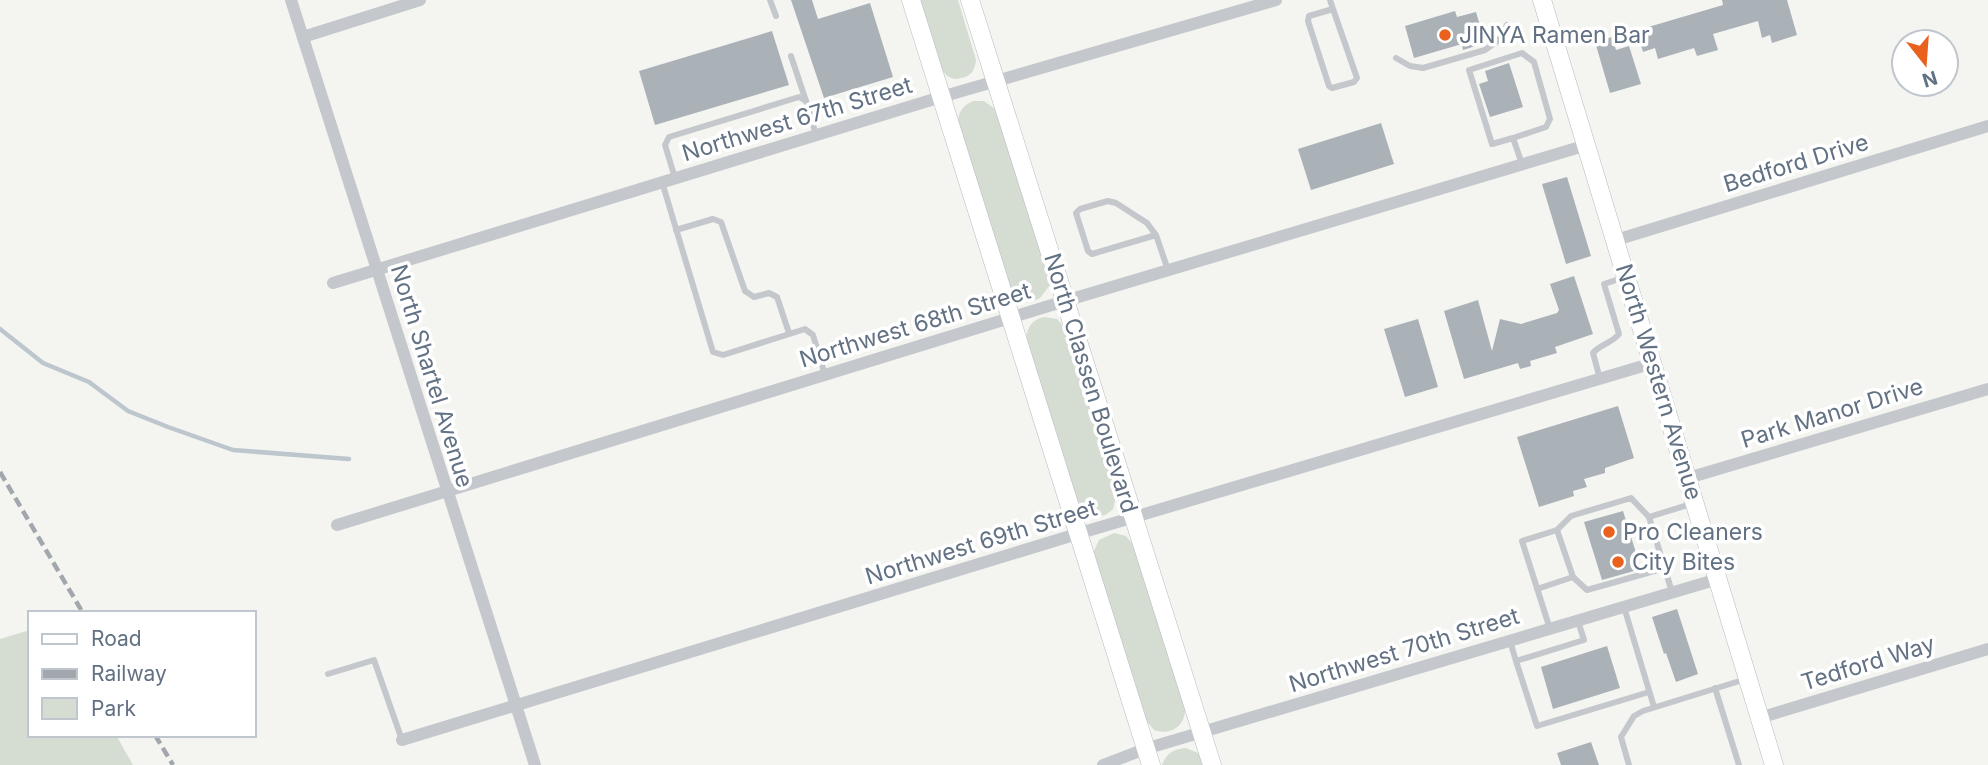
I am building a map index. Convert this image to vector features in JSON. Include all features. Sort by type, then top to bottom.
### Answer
[{"type":"street","name":"North Shartel Avenue","points":[[291,0],[535,765]]},
{"type":"street","points":[[303,37],[420,0]]},
{"type":"street","points":[[911,0],[1148,757]]},
{"type":"street","name":"North Classen Boulevard","points":[[971,0],[1212,765]]},
{"type":"street","name":"Northwest 67th Street","points":[[333,283],[941,97],[1275,0]]},
{"type":"street","name":"North Western Avenue","points":[[1544,0],[1774,765]]},
{"type":"street","name":"Bedford Drive","points":[[1616,240],[1988,127]]},
{"type":"street","name":"Northwest 68th Street","points":[[337,525],[1065,301],[1587,145]]},
{"type":"street","name":"Northwest 69th Street","points":[[402,740],[1077,534],[1653,363]]},
{"type":"street","name":"Park Manor Drive","points":[[1688,478],[1988,389]]},
{"type":"street","name":"Northwest 70th Street","points":[[1103,765],[1148,757],[1201,732],[1718,579]]},
{"type":"street","name":"Tedford Way","points":[[1759,718],[1988,649]]},
{"type":"lane","points":[[771,0],[776,16]]},
{"type":"lane","points":[[1330,0],[1357,78],[1353,82],[1332,88],[1329,86],[1308,21],[1310,16],[1333,9]]},
{"type":"lane","points":[[1396,58],[1410,66],[1423,68],[1485,50],[1499,40],[1507,25]]},
{"type":"lane","points":[[1522,54],[1534,62],[1550,119],[1546,127],[1513,138],[1492,144],[1469,70],[1522,54]]},
{"type":"lane","points":[[791,56],[816,135]]},
{"type":"lane","points":[[676,178],[665,145],[669,137],[799,97],[806,101]]},
{"type":"lane","points":[[1513,138],[1521,164]]},
{"type":"lane","points":[[662,182],[713,352],[723,355],[789,333],[810,330],[825,375]]},
{"type":"lane","points":[[1156,235],[1092,254],[1088,251],[1076,213],[1080,209],[1108,201],[1116,203],[1147,223],[1156,235],[1168,270]]},
{"type":"lane","points":[[676,230],[713,219],[721,222],[746,291],[754,297],[769,293],[777,297],[789,333]]},
{"type":"lane","points":[[1600,379],[1593,353],[1619,334],[1604,284],[1627,276]]},
{"type":"lane","points":[[1550,629],[1522,541],[1558,530],[1571,516],[1630,498],[1649,517],[1672,593]]},
{"type":"lane","points":[[1649,517],[1695,503]]},
{"type":"lane","points":[[1558,530],[1573,578],[1587,590],[1665,568]]},
{"type":"lane","points":[[1537,589],[1573,578]]},
{"type":"lane","points":[[1624,607],[1654,707]]},
{"type":"lane","points":[[1516,661],[1584,640],[1578,621]]},
{"type":"lane","points":[[1510,641],[1536,726],[1649,692]]},
{"type":"lane","points":[[328,674],[374,660],[402,740]]},
{"type":"lane","points":[[1629,765],[1621,737],[1634,716],[1654,707],[1748,678]]},
{"type":"lane","points":[[1715,688],[1739,765]]},
{"type":"green space","points":[[918,0],[958,0],[976,60],[968,76],[955,79],[944,72],[930,42]]},
{"type":"green space","points":[[973,101],[984,101],[995,109],[1050,277],[1050,285],[1040,298],[1033,301],[1018,298],[1010,289],[958,124],[961,110]]},
{"type":"green space","points":[[1044,317],[1057,319],[1066,329],[1117,492],[1113,509],[1099,517],[1085,514],[1078,506],[1026,339],[1031,325]]},
{"type":"green space","points":[[1114,533],[1126,536],[1134,546],[1185,708],[1180,724],[1166,732],[1154,730],[1145,719],[1094,558],[1099,540]]},
{"type":"green space","points":[[28,631],[28,737],[117,737],[133,765],[0,765],[0,639]]},
{"type":"green space","points":[[1186,748],[1198,753],[1204,765],[1162,765],[1171,752]]},
{"type":"building","points":[[791,0],[812,0],[818,19],[870,3],[893,77],[824,98]]},
{"type":"building","points":[[1722,0],[1787,0],[1797,35],[1772,43],[1770,35],[1762,38],[1758,21],[1713,34],[1718,50],[1697,56],[1694,48],[1658,59],[1655,48],[1643,52],[1638,35],[1646,33],[1645,28],[1723,5]]},
{"type":"building","name":"JINYA Ramen Bar","points":[[1455,11],[1457,17],[1476,12],[1485,43],[1463,50],[1462,44],[1414,58],[1405,26]]},
{"type":"building","points":[[772,31],[789,85],[655,125],[639,71]]},
{"type":"building","points":[[1612,37],[1616,50],[1629,46],[1641,84],[1610,93],[1595,42]]},
{"type":"building","points":[[1509,63],[1523,107],[1490,117],[1479,84],[1488,81],[1485,71]]},
{"type":"building","points":[[1381,123],[1394,164],[1311,190],[1298,149]]},
{"type":"building","points":[[1567,177],[1591,256],[1566,264],[1542,184]]},
{"type":"building","points":[[1574,276],[1593,334],[1555,347],[1557,353],[1530,361],[1531,366],[1520,369],[1518,363],[1464,379],[1444,311],[1478,300],[1492,351],[1500,319],[1521,324],[1557,313],[1559,310],[1550,284]]},
{"type":"building","points":[[1418,319],[1438,387],[1405,397],[1384,329]]},
{"type":"building","points":[[1618,406],[1634,458],[1605,468],[1605,473],[1584,479],[1587,487],[1573,491],[1574,496],[1539,507],[1517,437]]},
{"type":"building","points":[[1623,511],[1641,569],[1602,580],[1584,522]]},
{"type":"building","points":[[1677,609],[1698,674],[1676,682],[1652,617]]},
{"type":"building","points":[[1607,646],[1620,688],[1553,709],[1541,667]]},
{"type":"building","points":[[1591,742],[1599,765],[1561,765],[1557,753]]},
{"type":"waterway","points":[[0,329],[43,363],[89,382],[128,411],[168,427],[233,450],[349,459]]},
{"type":"railway","points":[[0,472],[82,611]]},
{"type":"railway","points":[[156,737],[173,765]]},
{"type":"place","name":"JINYA Ramen Bar","points":[[1445,35]]},
{"type":"place","name":"Pro Cleaners","points":[[1609,532]]},
{"type":"place","name":"City Bites","points":[[1618,562]]}]
